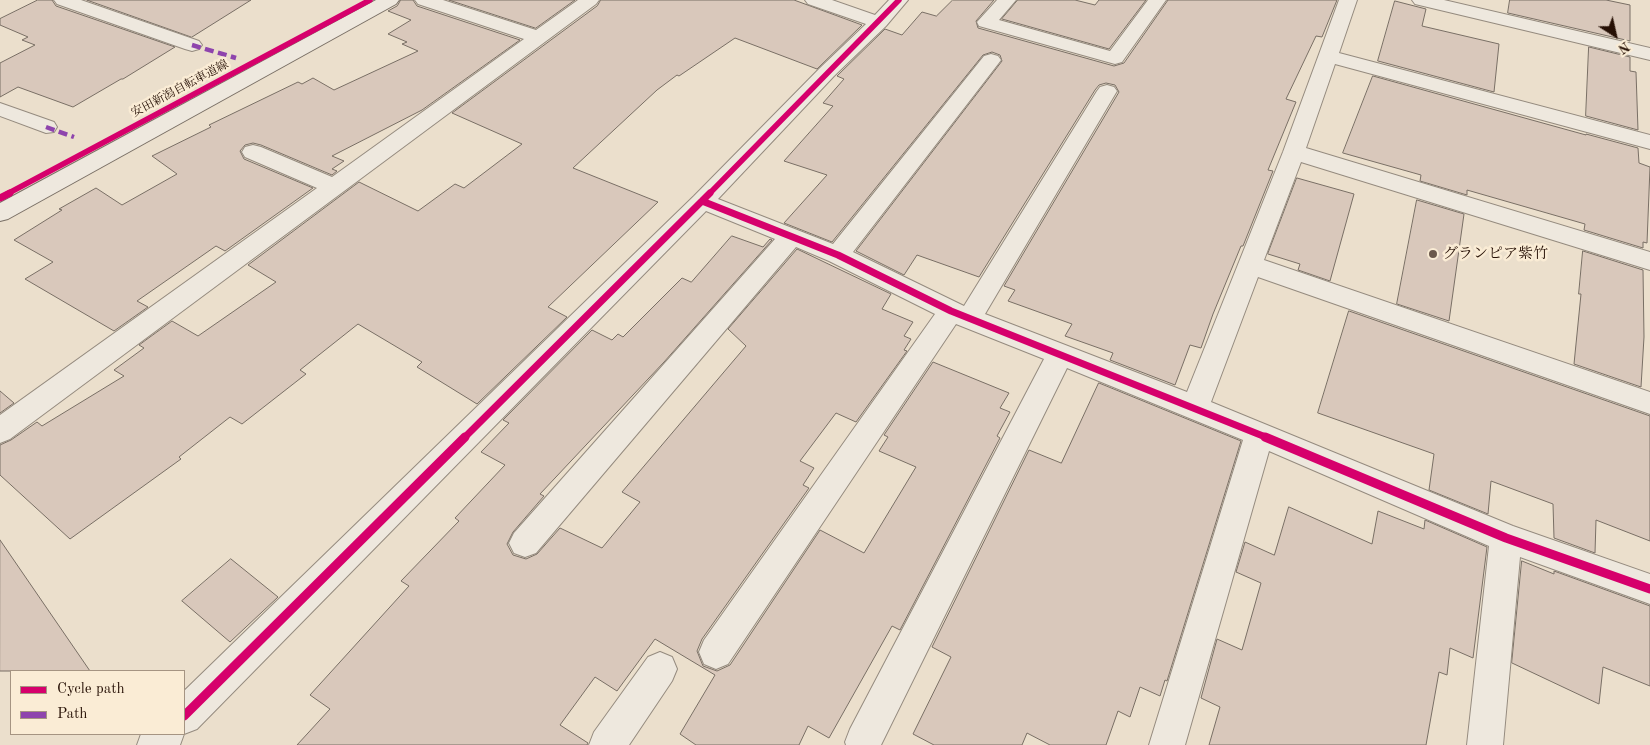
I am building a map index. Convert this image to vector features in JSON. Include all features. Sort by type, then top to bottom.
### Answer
[{"type":"street","points":[[63,0],[192,45]]},
{"type":"street","points":[[0,213],[390,0]]},
{"type":"street","points":[[424,0],[538,38]]},
{"type":"street","points":[[0,431],[590,0]]},
{"type":"street","points":[[814,0],[879,22]]},
{"type":"street","points":[[185,715],[702,201],[899,0]]},
{"type":"street","points":[[1007,0],[986,22],[1115,58],[1157,0]]},
{"type":"street","points":[[1195,407],[1294,152],[1348,0]]},
{"type":"street","points":[[1421,0],[1650,54]]},
{"type":"street","points":[[1329,56],[1650,142]]},
{"type":"street","points":[[838,255],[991,60]]},
{"type":"street","points":[[716,652],[961,314],[1107,92]]},
{"type":"street","points":[[0,109],[46,127]]},
{"type":"street","points":[[253,152],[335,187]]},
{"type":"street","points":[[1294,152],[1650,261]]},
{"type":"street","points":[[702,201],[838,255],[961,314],[1195,407],[1506,538],[1650,589]]},
{"type":"street","points":[[526,543],[792,236]]},
{"type":"street","points":[[1251,265],[1650,403]]},
{"type":"street","points":[[863,742],[1060,354]]},
{"type":"street","points":[[1167,745],[1258,435]]},
{"type":"street","points":[[1485,745],[1506,538]]},
{"type":"street","points":[[607,745],[660,669]]},
{"type":"street","points":[[155,745],[165,735]]},
{"type":"building","points":[[38,0],[52,0],[56,6],[175,47],[73,107],[18,87],[0,97],[0,63],[35,45],[22,40],[28,37],[0,25],[0,19]]},
{"type":"building","points":[[87,0],[251,0],[192,37]]},
{"type":"building","points":[[401,0],[413,0],[417,6],[520,40],[422,110],[332,156],[344,161],[332,169],[337,171],[332,175],[261,145],[253,143],[245,145],[240,151],[244,159],[313,188],[225,251],[216,246],[137,301],[148,307],[114,331],[25,279],[53,262],[14,240],[62,210],[59,209],[96,188],[122,205],[177,174],[152,156],[211,127],[209,125],[298,82],[302,84],[313,78],[334,90],[418,51],[402,44],[407,42],[388,34],[411,20],[388,11],[397,6]]},
{"type":"building","points":[[449,0],[575,0],[536,28]]},
{"type":"building","points":[[601,0],[794,0],[862,25],[817,69],[735,38],[657,90],[573,168],[658,202],[548,307],[567,317],[477,404],[417,367],[422,362],[358,324],[300,370],[306,374],[242,424],[230,417],[179,457],[181,459],[70,539],[0,475],[0,445],[11,440],[37,422],[42,426],[124,376],[114,370],[144,348],[139,345],[172,321],[198,336],[276,282],[248,265],[359,182],[418,211],[455,184],[464,188],[522,144],[452,113],[597,6]]},
{"type":"building","points":[[953,0],[994,0],[976,21],[978,28],[1114,66],[1124,63],[1168,0],[1337,0],[1322,37],[1316,36],[1286,99],[1296,102],[1268,170],[1273,171],[1213,314],[1201,348],[1190,345],[1175,385],[1110,360],[1113,353],[1065,336],[1072,324],[1008,301],[1015,290],[1004,286],[1119,92],[1115,85],[1106,83],[1099,85],[1095,90],[979,277],[917,255],[904,275],[856,251],[1002,61],[1000,55],[992,52],[983,55],[832,242],[784,223],[827,175],[784,161],[833,106],[823,103],[844,79],[837,76],[885,29],[902,35],[922,12],[936,16]]},
{"type":"building","points":[[1018,0],[1075,0],[1095,5],[1099,0],[1146,0],[1109,49],[1002,19]]},
{"type":"building","points":[[1510,0],[1606,0],[1630,5],[1630,41],[1508,13]]},
{"type":"building","points":[[1395,1],[1426,9],[1422,26],[1499,44],[1494,92],[1378,61]]},
{"type":"building","points":[[1589,47],[1630,57],[1630,71],[1636,72],[1638,130],[1586,116]]},
{"type":"building","points":[[1373,76],[1638,148],[1639,163],[1650,167],[1647,243],[1643,242],[1643,248],[1584,230],[1585,224],[1467,190],[1467,195],[1420,181],[1421,175],[1343,153]]},
{"type":"building","points":[[1297,178],[1354,194],[1330,281],[1298,270],[1300,264],[1268,254]]},
{"type":"building","name":"グランピア紫竹","points":[[1417,200],[1464,214],[1449,321],[1397,304]]},
{"type":"building","points":[[732,236],[763,247],[770,239],[772,240],[664,362],[540,494],[544,496],[513,532],[507,544],[513,555],[526,559],[537,554],[560,528],[602,548],[640,502],[622,492],[746,346],[728,329],[797,249],[891,294],[882,309],[913,322],[904,336],[911,339],[904,350],[907,351],[856,422],[836,413],[800,461],[814,468],[803,485],[809,488],[702,639],[697,651],[703,666],[717,671],[730,665],[820,530],[864,553],[916,467],[879,451],[888,437],[884,435],[933,362],[1009,393],[1000,408],[1010,412],[997,436],[1000,438],[900,630],[892,626],[829,738],[808,726],[799,745],[696,745],[680,734],[715,675],[655,639],[617,691],[595,677],[560,725],[588,743],[587,745],[297,745],[330,709],[310,695],[409,586],[401,581],[459,521],[455,518],[505,465],[481,452],[509,423],[503,420],[592,330],[612,340],[618,334],[623,337],[682,278],[691,282]]},
{"type":"building","points":[[1583,251],[1643,270],[1644,337],[1641,387],[1574,364]]},
{"type":"building","points":[[1349,311],[1650,416],[1650,541],[1596,520],[1595,553],[1554,538],[1553,504],[1491,481],[1488,514],[1429,490],[1434,454],[1318,413]]},
{"type":"building","points":[[1099,383],[1241,441],[1167,681],[1165,680],[1160,696],[1140,687],[1130,717],[1118,711],[1106,745],[1050,745],[1027,733],[1022,745],[934,745],[913,734],[951,657],[932,647],[1029,450],[1061,463]]},
{"type":"building","points":[[0,391],[14,403],[0,413]]},
{"type":"building","points":[[1289,507],[1372,544],[1378,511],[1424,529],[1425,520],[1487,547],[1473,658],[1450,648],[1447,675],[1439,672],[1426,745],[1209,745],[1220,707],[1201,698],[1217,639],[1242,650],[1261,583],[1236,572],[1245,542],[1274,555]]},
{"type":"building","points":[[0,540],[89,670],[0,671]]},
{"type":"building","points":[[231,559],[278,597],[230,642],[182,601]]},
{"type":"building","points":[[1522,561],[1554,574],[1554,571],[1650,606],[1650,686],[1603,667],[1599,704],[1512,663]]},
{"type":"marked path","points":[[192,45],[236,58]]},
{"type":"marked path","points":[[46,127],[74,137]]},
{"type":"cycle path","name":"安田新潟自転車道線","points":[[0,198],[370,0]]},
{"type":"cycle path","points":[[185,715],[702,201],[899,0]]},
{"type":"cycle path","points":[[702,201],[838,255],[951,311],[1195,407],[1506,538],[1650,589]]},
{"type":"place","name":"グランピア紫竹","points":[[1433,254]]}]
